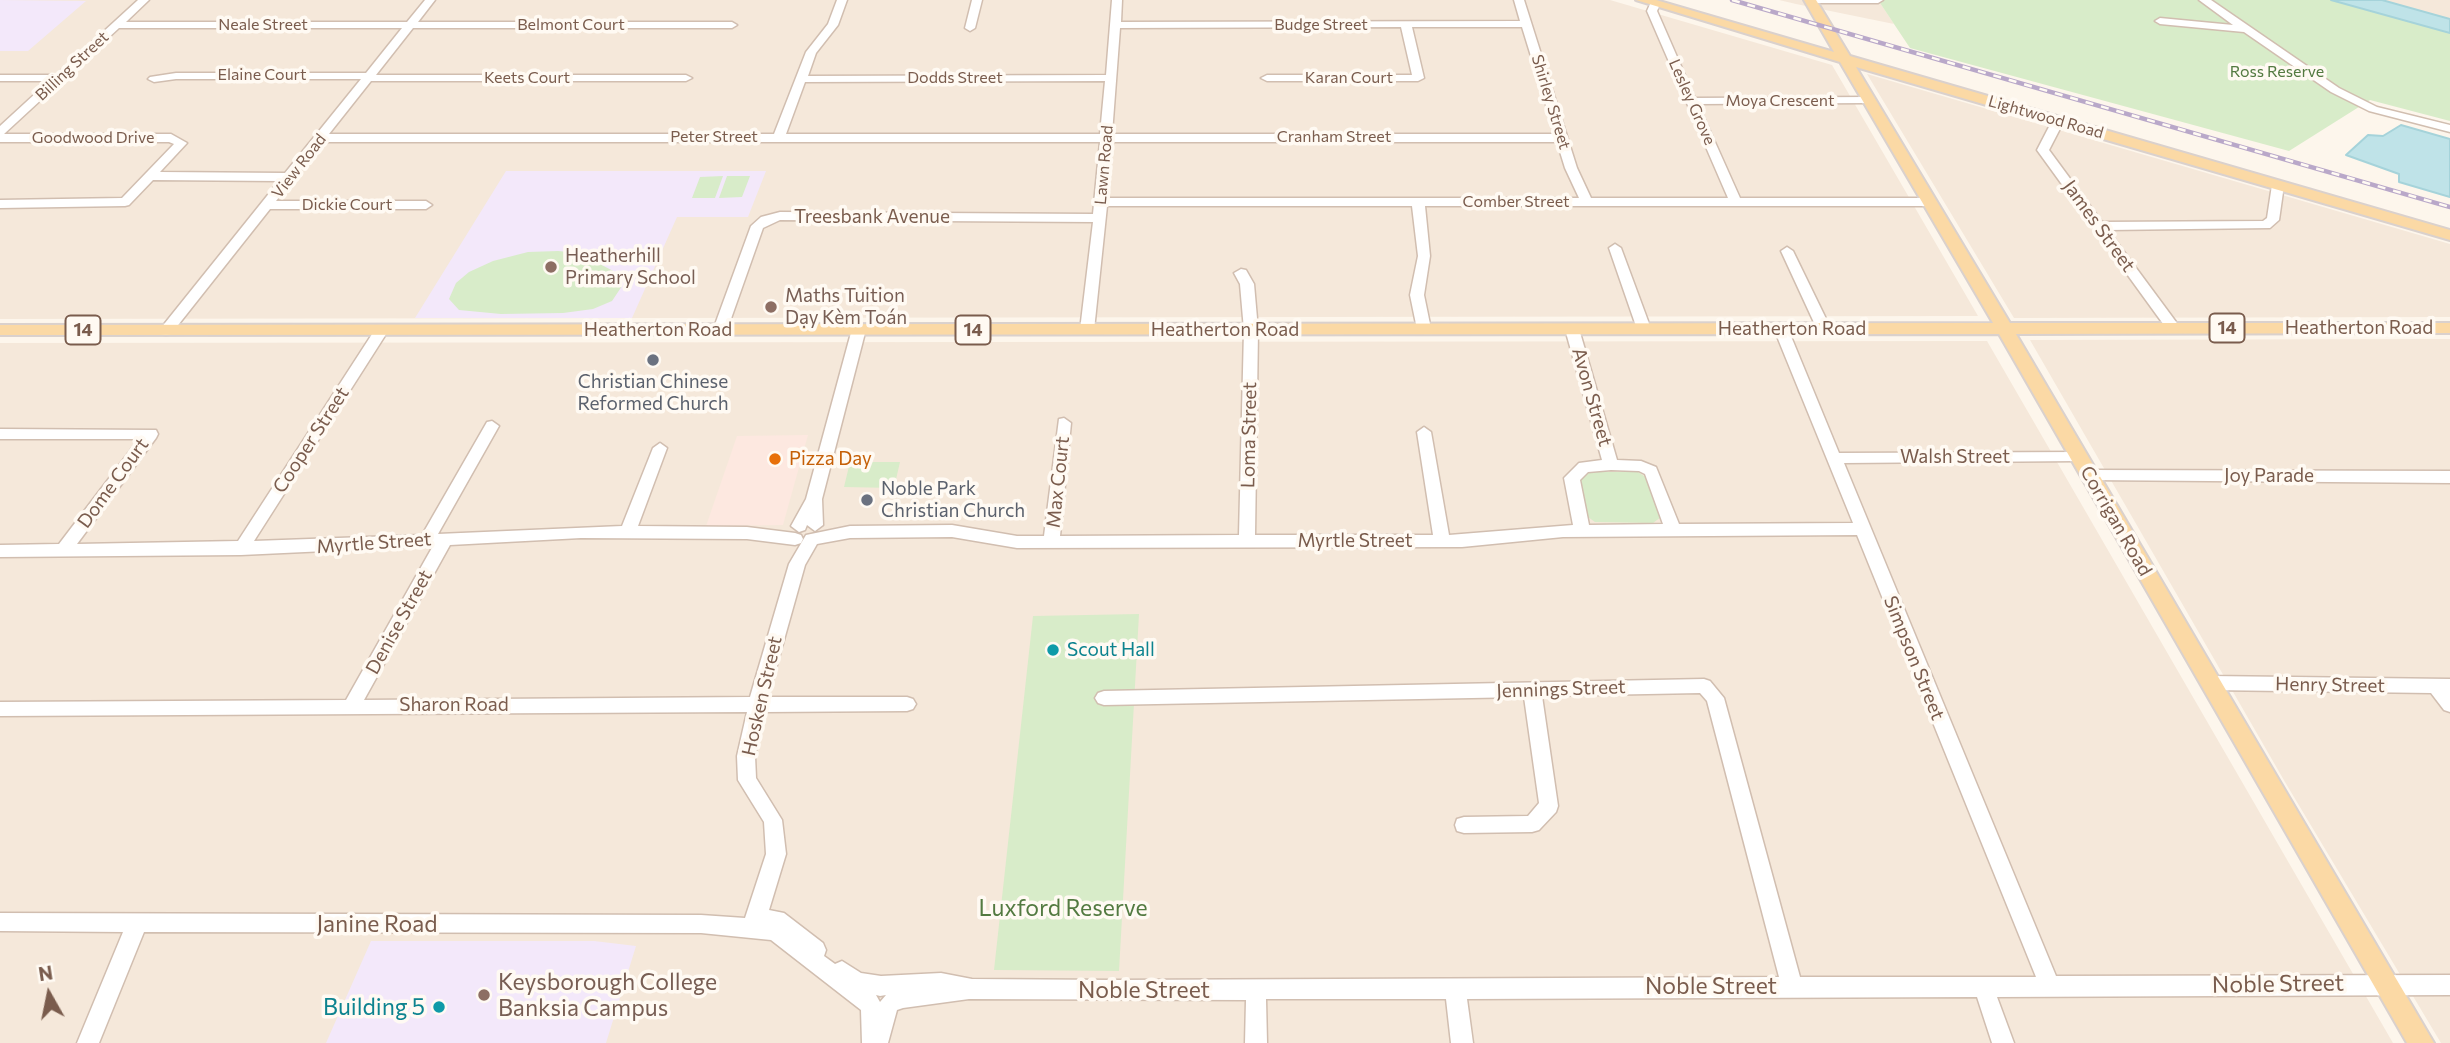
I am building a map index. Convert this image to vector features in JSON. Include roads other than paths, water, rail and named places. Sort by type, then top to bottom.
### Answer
[{"type":"main road","name":"Corrigan Road","points":[[1810,0],[1931,202],[2421,1043]]},
{"type":"main road","name":"Lightwood Road","points":[[1649,2],[2450,235]]},
{"type":"main road","name":"Heatherton Road","points":[[0,330],[2450,328]]},
{"type":"street","name":"Billing Street","points":[[0,132],[144,0]]},
{"type":"street","name":"View Road","points":[[166,331],[430,0]]},
{"type":"street","points":[[779,137],[811,52],[833,25],[842,0]]},
{"type":"street","points":[[970,28],[977,0]]},
{"type":"street","name":"Lawn Road","points":[[1087,330],[1107,136],[1109,78],[1117,0]]},
{"type":"street","name":"Shirley Street","points":[[1519,0],[1571,168],[1587,202]]},
{"type":"street","points":[[1816,0],[1878,1]]},
{"type":"street","points":[[2204,0],[2334,90],[2357,102],[2450,130]]},
{"type":"street","name":"Lesley Grove","points":[[1649,2],[1735,201]]},
{"type":"street","points":[[2160,21],[2245,29]]},
{"type":"street","name":"Karan Court","points":[[1267,78],[1418,78],[1406,24]]},
{"type":"street","name":"Budge Street","points":[[1115,25],[1527,24]]},
{"type":"street","name":"Neale Street","points":[[117,25],[410,25]]},
{"type":"street","name":"Belmont Court","points":[[410,25],[732,25]]},
{"type":"street","name":"Elaine Court","points":[[154,79],[176,76],[369,77]]},
{"type":"street","name":"Keets Court","points":[[369,77],[686,78]]},
{"type":"street","points":[[0,78],[59,78]]},
{"type":"street","name":"Dodds Street","points":[[801,79],[1109,78]]},
{"type":"street","name":"Moya Crescent","points":[[1692,101],[1868,100]]},
{"type":"street","name":"James Street","points":[[2058,121],[2043,150],[2174,328]]},
{"type":"street","name":"Cranham Street","points":[[1107,136],[1562,138]]},
{"type":"street","name":"Peter Street","points":[[320,138],[1107,136]]},
{"type":"street","name":"Goodwood Drive","points":[[0,138],[179,140],[180,145],[132,197],[118,204],[0,204]]},
{"type":"street","name":"Goodwood Drive","points":[[152,176],[290,177]]},
{"type":"street","points":[[2099,226],[2266,225],[2273,220],[2278,185]]},
{"type":"street","name":"Comber Street","points":[[1101,202],[1931,202]]},
{"type":"street","points":[[1418,203],[1424,257],[1418,295],[1424,330]]},
{"type":"street","name":"Dickie Court","points":[[268,205],[426,205]]},
{"type":"street","name":"Treesbank Avenue","points":[[720,330],[757,226],[765,220],[780,216],[1099,218]]},
{"type":"street","points":[[1615,248],[1644,329]]},
{"type":"street","points":[[1787,251],[1824,329]]},
{"type":"street","name":"Loma Street","points":[[1241,274],[1247,284],[1251,330],[1247,541]]},
{"type":"street","name":"Avon Street","points":[[1572,329],[1611,466]]},
{"type":"street","name":"Simpson Street","points":[[1780,329],[2050,986]]},
{"type":"street","points":[[805,533],[859,330]]},
{"type":"street","name":"Cooper Street","points":[[241,548],[381,331]]},
{"type":"street","name":"Max Court","points":[[1051,541],[1064,423]]},
{"type":"street","points":[[427,540],[492,426]]},
{"type":"street","points":[[1424,432],[1442,540]]},
{"type":"street","name":"Dome Court","points":[[0,434],[151,434],[63,550]]},
{"type":"street","points":[[628,532],[660,448]]},
{"type":"street","name":"Walsh Street","points":[[1833,457],[2078,456]]},
{"type":"street","name":"Avon Street","points":[[1582,530],[1572,478],[1584,467],[1641,466],[1651,471],[1669,514],[1672,530]]},
{"type":"street","name":"Joy Parade","points":[[2089,475],[2450,477]]},
{"type":"street","name":"Myrtle Street","points":[[0,551],[241,548],[628,532],[952,531],[1017,542],[1442,540],[1582,530],[1861,529]]},
{"type":"street","name":"Hosken Street","points":[[760,923],[774,865],[773,820],[751,787],[746,756],[767,663],[805,533]]},
{"type":"street","name":"Denise Street","points":[[352,705],[446,538]]},
{"type":"street","name":"Henry Street","points":[[2210,683],[2443,686]]},
{"type":"street","name":"Jennings Street","points":[[1104,698],[1704,686],[1714,698],[1792,986]]},
{"type":"street","points":[[2443,686],[2450,705]]},
{"type":"street","points":[[1464,825],[1532,824],[1549,806],[1532,691]]},
{"type":"street","name":"Sharon Road","points":[[0,709],[907,704]]},
{"type":"street","name":"Janine Road","points":[[0,922],[760,923]]},
{"type":"street","points":[[88,1043],[126,946],[138,923]]},
{"type":"street","points":[[760,923],[786,925],[881,998],[875,1043]]},
{"type":"street","points":[[1983,985],[2003,1043]]},
{"type":"street","name":"Noble Street","points":[[881,998],[940,996],[972,989],[2450,985]]},
{"type":"street","points":[[1455,987],[1462,1043]]},
{"type":"street","points":[[1256,989],[1256,1043]]},
{"type":"water","points":[[2331,0],[2382,0],[2450,19],[2450,33]]},
{"type":"water","points":[[2401,125],[2450,139],[2450,197],[2399,182],[2399,174],[2346,155],[2368,135],[2383,136]]},
{"type":"railway","points":[[1732,0],[2450,207]]},
{"type":"place","name":"Heatherhill Primary School","points":[[551,267]]},
{"type":"place","name":"Maths Tuition Dạy Kèm Toán","points":[[771,307]]},
{"type":"place","name":"Christian Chinese Reformed Church","points":[[653,360]]},
{"type":"place","name":"Pizza Day","points":[[775,459]]},
{"type":"place","name":"Noble Park Christian Church","points":[[867,500]]},
{"type":"place","name":"Scout Hall","points":[[1053,650]]},
{"type":"place","name":"Keysborough College Banksia Campus","points":[[484,995]]},
{"type":"place","name":"Building 5","points":[[439,1007]]},
{"type":"park label","name":"Ross Reserve","points":[[2277,72]]},
{"type":"park label","name":"Luxford Reserve","points":[[1063,908]]}]
